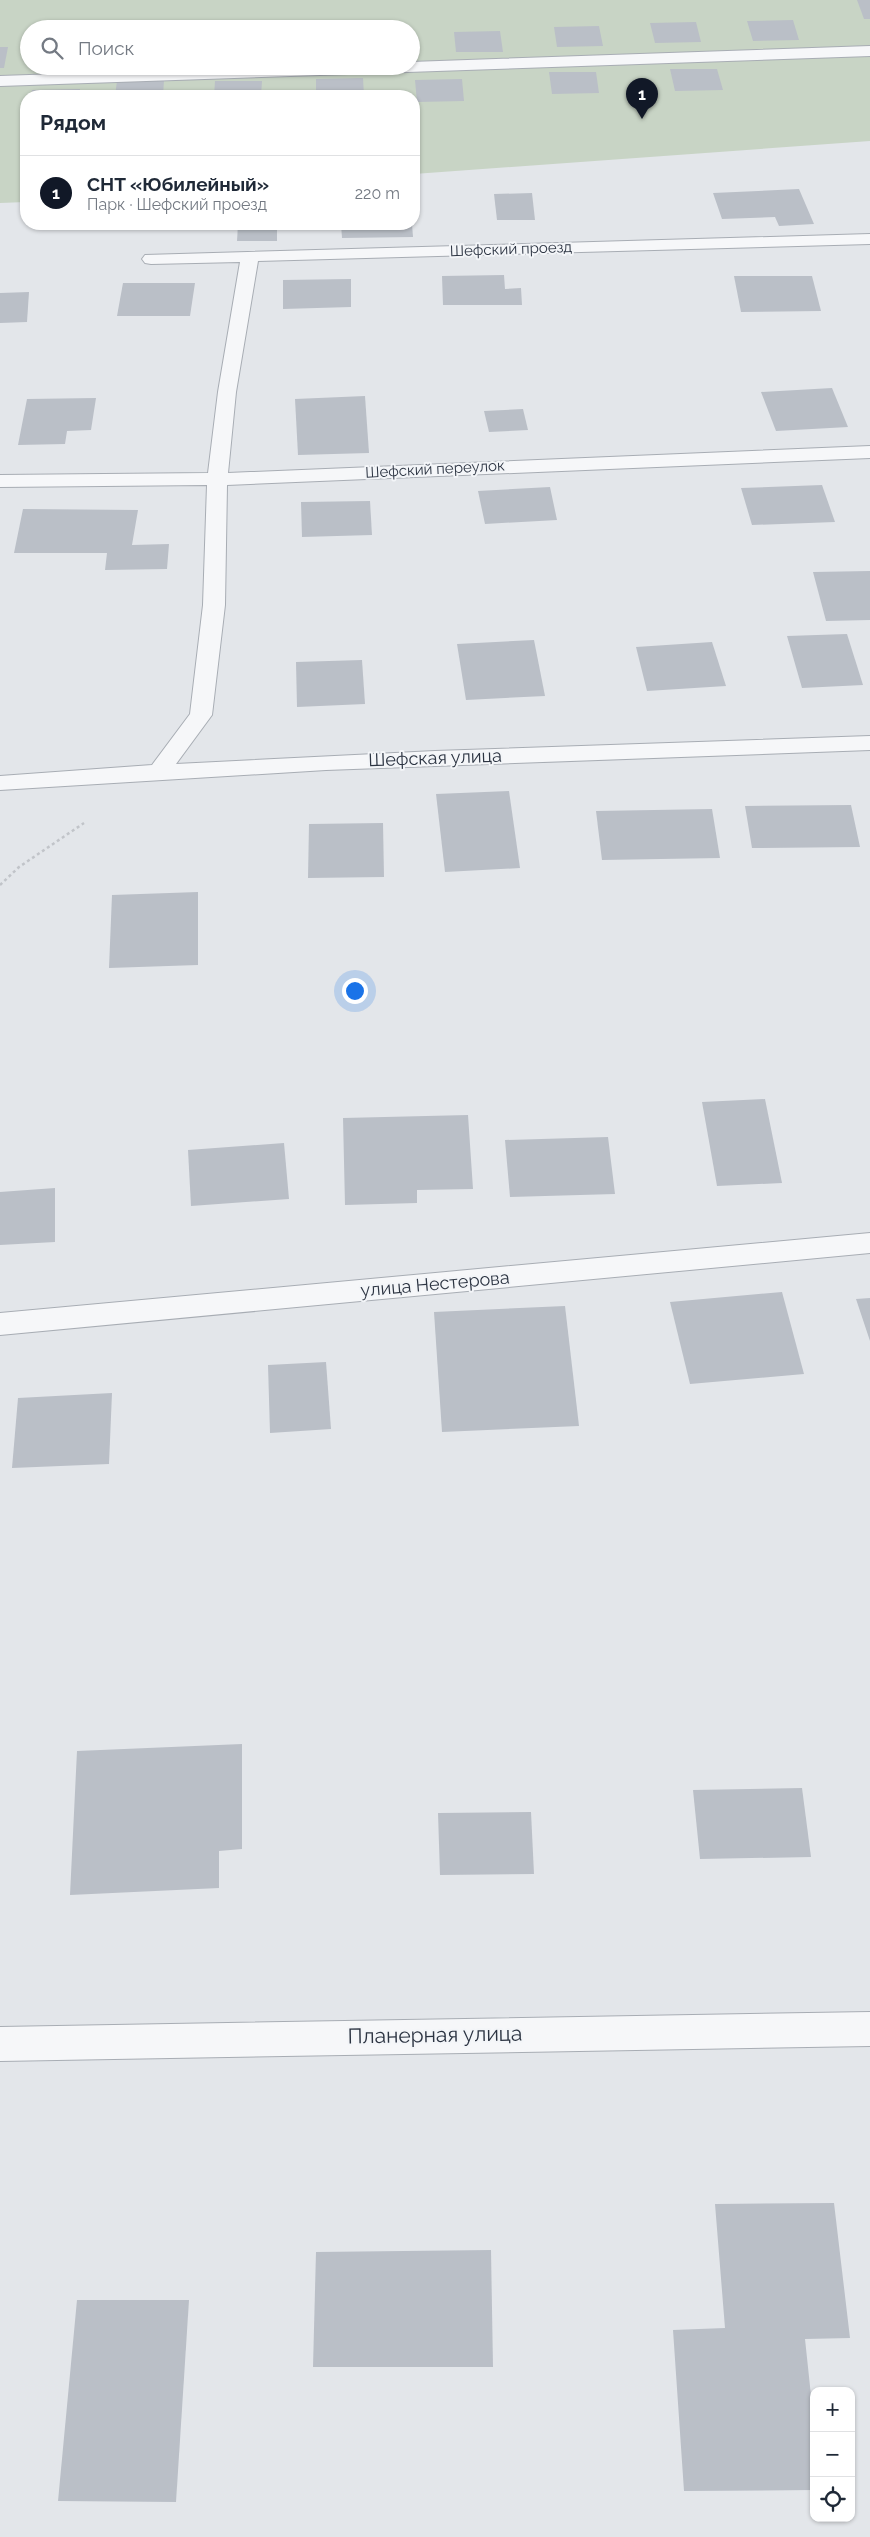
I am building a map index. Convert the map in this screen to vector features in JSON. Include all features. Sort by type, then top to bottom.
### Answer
[{"type":"street","points":[[420,67],[870,51]]},
{"type":"street","points":[[0,81],[174,75]]},
{"type":"street","name":"Шефский проезд","points":[[151,259],[870,238]]},
{"type":"street","points":[[160,770],[201,715],[214,605],[217,479],[227,392],[250,257]]},
{"type":"street","name":"Шефский переулок","points":[[0,481],[217,479],[870,452]]},
{"type":"street","name":"Шефская улица","points":[[0,783],[160,770],[580,752],[870,743]]},
{"type":"street","name":"улица Нестерова","points":[[0,1324],[870,1243]]},
{"type":"street","name":"Планерная улица","points":[[0,2044],[870,2029]]},
{"type":"path","points":[[0,885],[19,867],[89,819]]},
{"type":"green space","points":[[0,0],[870,0],[870,141],[420,174],[420,90],[20,90],[20,202],[0,203]]},
{"type":"building","points":[[857,0],[870,0],[870,19],[864,19]]},
{"type":"building","points":[[793,20],[799,40],[753,41],[747,21]]},
{"type":"building","points":[[696,22],[701,42],[655,43],[650,23]]},
{"type":"building","points":[[599,26],[603,46],[557,47],[554,27]]},
{"type":"building","points":[[500,31],[503,52],[456,52],[454,32]]},
{"type":"building","points":[[0,47],[8,47],[4,68],[0,68]]},
{"type":"building","points":[[670,69],[717,69],[723,90],[675,91]]},
{"type":"building","points":[[549,72],[596,72],[599,93],[552,94]]},
{"type":"building","points":[[363,78],[364,90],[316,90],[316,79]]},
{"type":"building","points":[[462,79],[464,101],[420,102],[420,90],[416,90],[415,80]]},
{"type":"building","points":[[164,80],[163,90],[116,90],[117,81]]},
{"type":"building","points":[[215,81],[262,81],[261,90],[214,90]]},
{"type":"building","points":[[80,89],[80,90],[32,90]]},
{"type":"building","points":[[799,189],[814,224],[779,226],[775,217],[722,219],[713,193]]},
{"type":"building","points":[[532,193],[535,220],[497,220],[494,194]]},
{"type":"building","points":[[238,230],[277,230],[277,241],[237,241]]},
{"type":"building","points":[[341,230],[412,230],[413,237],[342,238]]},
{"type":"building","points":[[504,275],[505,289],[521,288],[522,305],[443,305],[442,276]]},
{"type":"building","points":[[734,276],[812,276],[821,311],[741,312]]},
{"type":"building","points":[[351,279],[351,307],[283,309],[283,280]]},
{"type":"building","points":[[123,283],[195,283],[190,316],[117,316]]},
{"type":"building","points":[[29,292],[27,322],[0,323],[0,293]]},
{"type":"building","points":[[832,388],[848,427],[776,431],[761,392]]},
{"type":"building","points":[[365,396],[369,453],[298,455],[295,399]]},
{"type":"building","points":[[96,398],[91,430],[67,431],[65,444],[18,445],[27,399]]},
{"type":"building","points":[[523,409],[528,430],[489,432],[484,411]]},
{"type":"building","points":[[822,485],[835,522],[752,525],[741,488]]},
{"type":"building","points":[[550,487],[557,520],[485,524],[478,491]]},
{"type":"building","points":[[370,501],[372,535],[302,537],[301,502]]},
{"type":"building","points":[[23,509],[138,510],[132,545],[169,544],[167,569],[105,570],[107,553],[14,553]]},
{"type":"building","points":[[870,571],[870,620],[826,621],[813,572]]},
{"type":"building","points":[[847,634],[863,685],[802,688],[787,636]]},
{"type":"building","points":[[534,640],[545,696],[466,700],[457,644]]},
{"type":"building","points":[[712,642],[726,686],[647,691],[636,647]]},
{"type":"building","points":[[362,660],[365,704],[297,707],[296,662]]},
{"type":"building","points":[[509,791],[520,868],[445,872],[436,794]]},
{"type":"building","points":[[851,805],[860,847],[752,848],[745,806]]},
{"type":"building","points":[[712,809],[720,858],[602,860],[596,811]]},
{"type":"building","points":[[383,823],[384,877],[308,878],[309,824]]},
{"type":"building","points":[[198,892],[198,965],[109,968],[112,895]]},
{"type":"building","points":[[765,1099],[782,1183],[717,1186],[702,1102]]},
{"type":"building","points":[[468,1115],[473,1189],[417,1190],[417,1203],[345,1205],[343,1118]]},
{"type":"building","points":[[608,1137],[615,1194],[510,1197],[505,1140]]},
{"type":"building","points":[[284,1143],[289,1199],[191,1206],[188,1150]]},
{"type":"building","points":[[55,1188],[55,1242],[0,1245],[0,1192]]},
{"type":"building","points":[[782,1292],[804,1374],[690,1384],[670,1302]]},
{"type":"building","points":[[870,1298],[870,1341],[856,1299]]},
{"type":"building","points":[[565,1306],[579,1426],[442,1432],[434,1312]]},
{"type":"building","points":[[326,1362],[331,1429],[270,1433],[268,1365]]},
{"type":"building","points":[[112,1393],[109,1464],[12,1468],[18,1398]]},
{"type":"building","points":[[242,1744],[242,1849],[219,1851],[219,1888],[70,1895],[77,1751]]},
{"type":"building","points":[[802,1788],[811,1857],[700,1859],[693,1790]]},
{"type":"building","points":[[531,1812],[534,1874],[440,1875],[438,1813]]},
{"type":"building","points":[[834,2203],[850,2338],[805,2339],[810,2387],[810,2490],[684,2491],[673,2330],[725,2328],[715,2204]]},
{"type":"building","points":[[491,2250],[493,2367],[313,2367],[316,2252]]},
{"type":"building","points":[[77,2300],[189,2300],[176,2502],[58,2501]]},
{"type":"place","name":"СНТ «Юбилейный»","points":[[642,119]]}]
